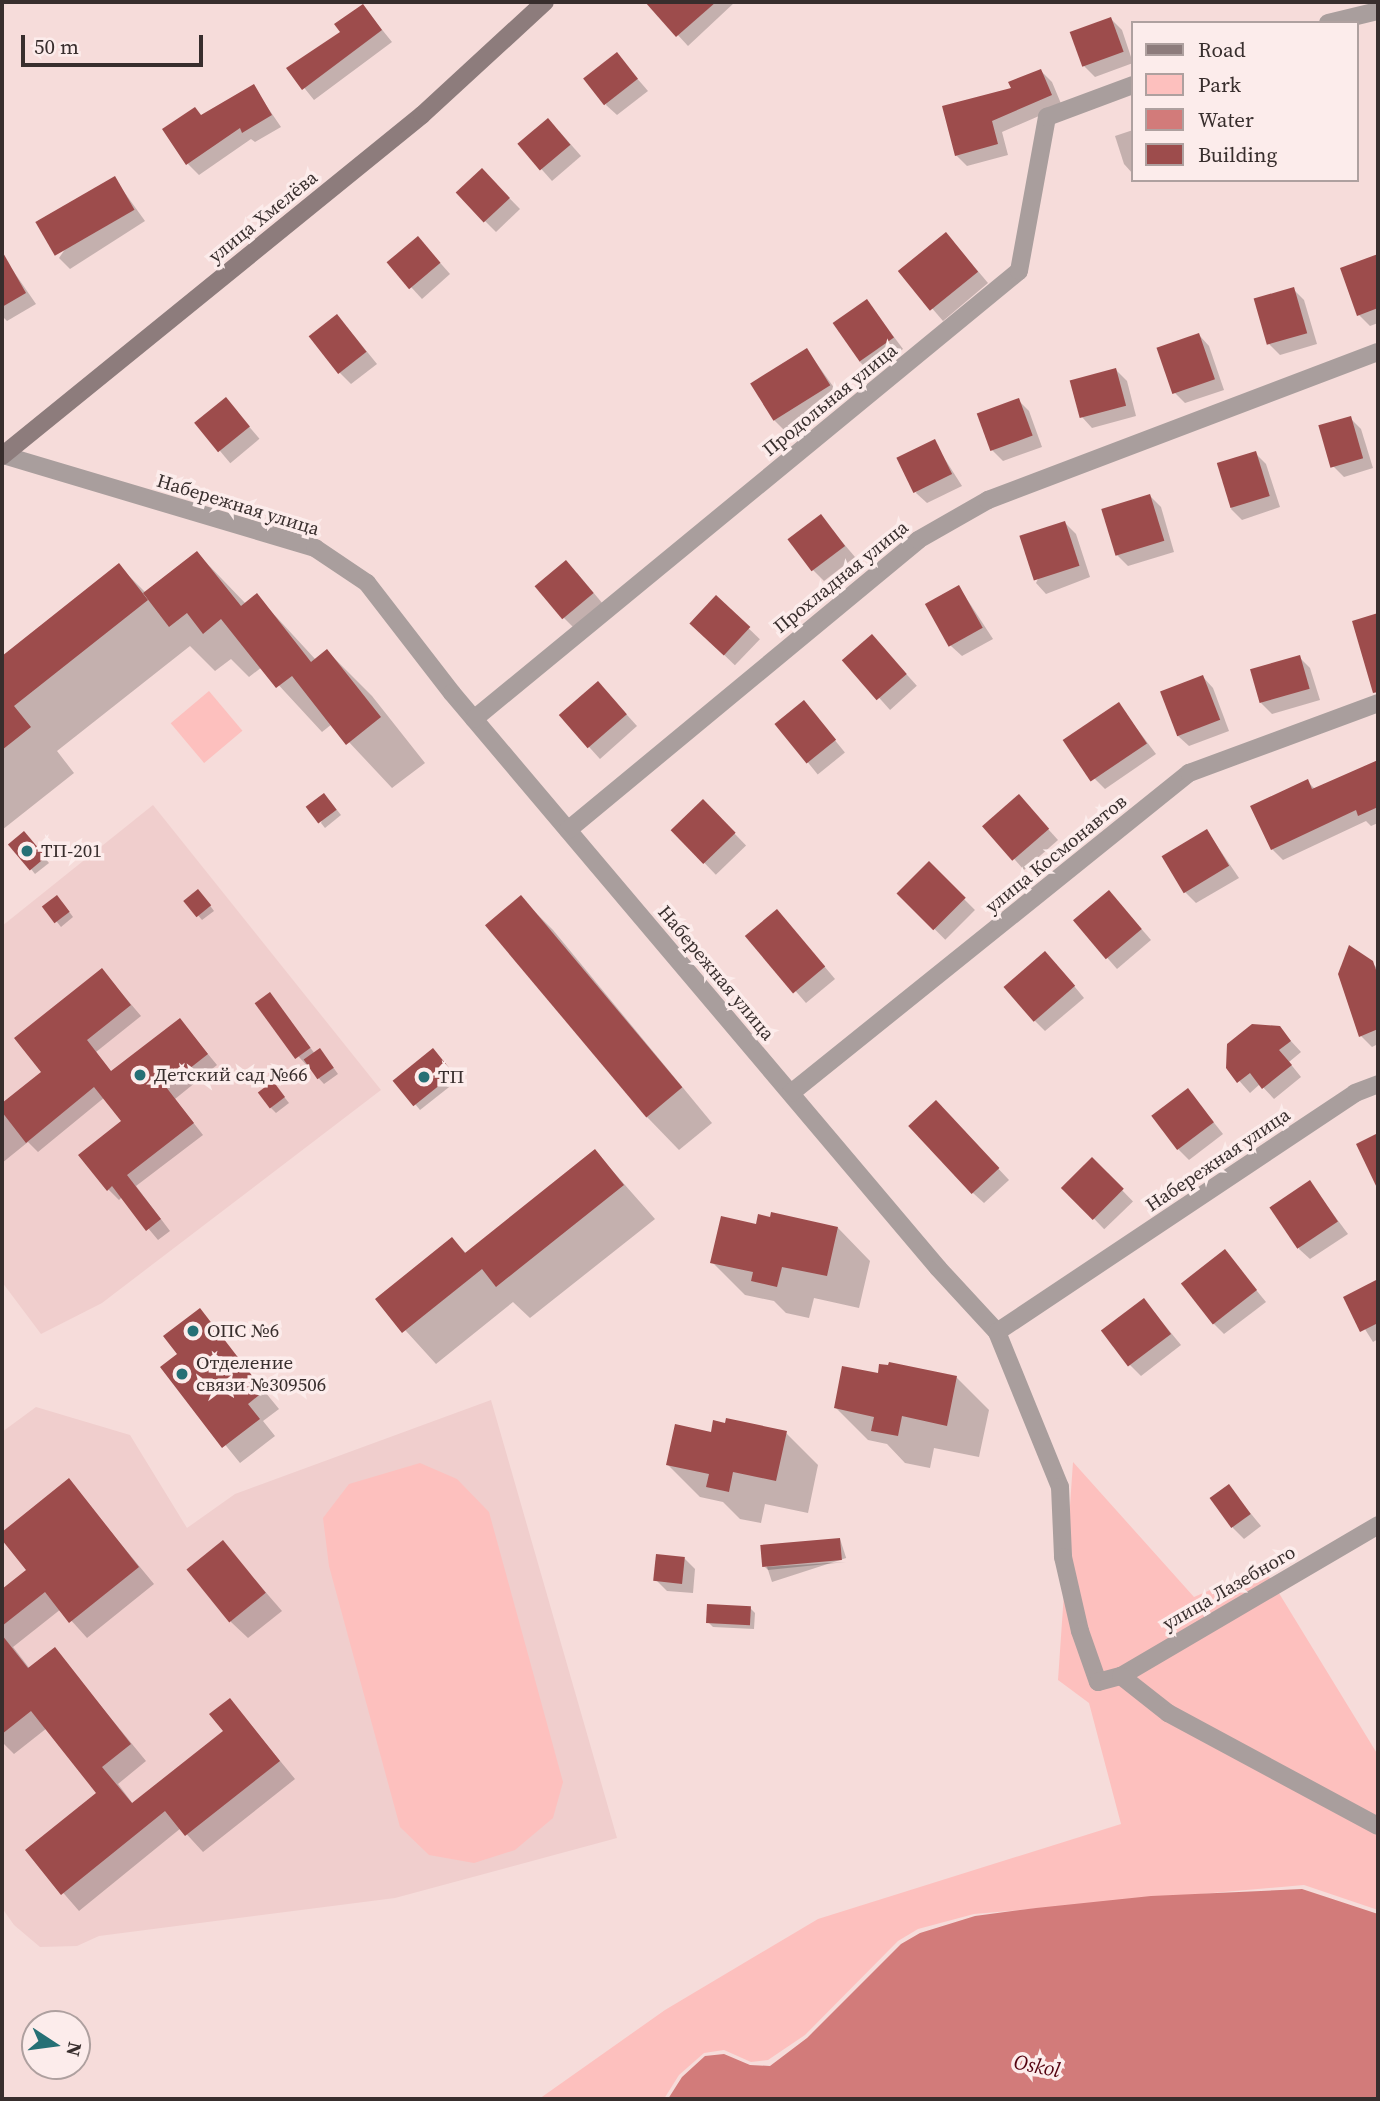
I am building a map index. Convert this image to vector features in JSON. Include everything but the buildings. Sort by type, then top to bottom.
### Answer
[{"type":"main road","name":"улица Хмелёва","points":[[3,455],[422,115],[545,2]]},
{"type":"street","points":[[1336,21],[1378,11]]},
{"type":"street","name":"Продольная улица","points":[[474,719],[1019,271],[1047,117],[1132,85]]},
{"type":"street","name":"Прохладная улица","points":[[568,830],[918,540],[988,500],[1378,352]]},
{"type":"street","name":"Набережная улица","points":[[3,455],[315,548],[367,583],[474,719],[998,1332],[1354,1093],[1378,1084]]},
{"type":"street","name":"улица Космонавтов","points":[[791,1093],[1189,773],[1378,703]]},
{"type":"street","name":"улица Лазебного","points":[[998,1332],[1060,1487],[1063,1557],[1080,1631],[1098,1682],[1121,1676],[1378,1525]]},
{"type":"street","points":[[1121,1676],[1168,1713],[1378,1826]]},
{"type":"shaded area","points":[[153,805],[381,1090],[102,1303],[41,1334],[2,1282],[2,926]]},
{"type":"shaded area","points":[[491,1400],[617,1838],[395,1898],[99,1936],[77,1946],[40,1947],[14,1925],[2,1908],[2,1432],[36,1407],[130,1435],[187,1528],[235,1494]]},
{"type":"green space","points":[[209,691],[242,731],[204,763],[171,723]]},
{"type":"green space","points":[[1073,1462],[1194,1597],[1263,1567],[1378,1755],[1378,1910],[1304,1885],[974,1914],[918,1929],[898,1941],[805,2035],[768,2060],[751,2062],[724,2050],[704,2053],[679,2075],[664,2099],[539,2099],[665,2010],[818,1919],[1121,1824],[1089,1703],[1058,1680]]},
{"type":"green space","points":[[420,1463],[457,1479],[489,1512],[563,1782],[553,1818],[515,1850],[474,1863],[429,1855],[400,1827],[329,1566],[323,1518],[349,1484]]},
{"type":"water","name":"Oskol","points":[[1302,1889],[1378,1914],[1378,2099],[668,2099],[682,2077],[705,2056],[724,2054],[750,2065],[770,2066],[807,2038],[901,1944],[920,1933],[975,1916],[1036,1908],[1151,1896]]},
{"type":"place","name":"ТП-201","points":[[27,851]]},
{"type":"place","name":"Детский сад №66","points":[[140,1075]]},
{"type":"place","name":"ТП","points":[[424,1077]]},
{"type":"place","name":"ОПС №6","points":[[193,1331]]},
{"type":"place","name":"Отделение связи №309506","points":[[182,1374]]}]
